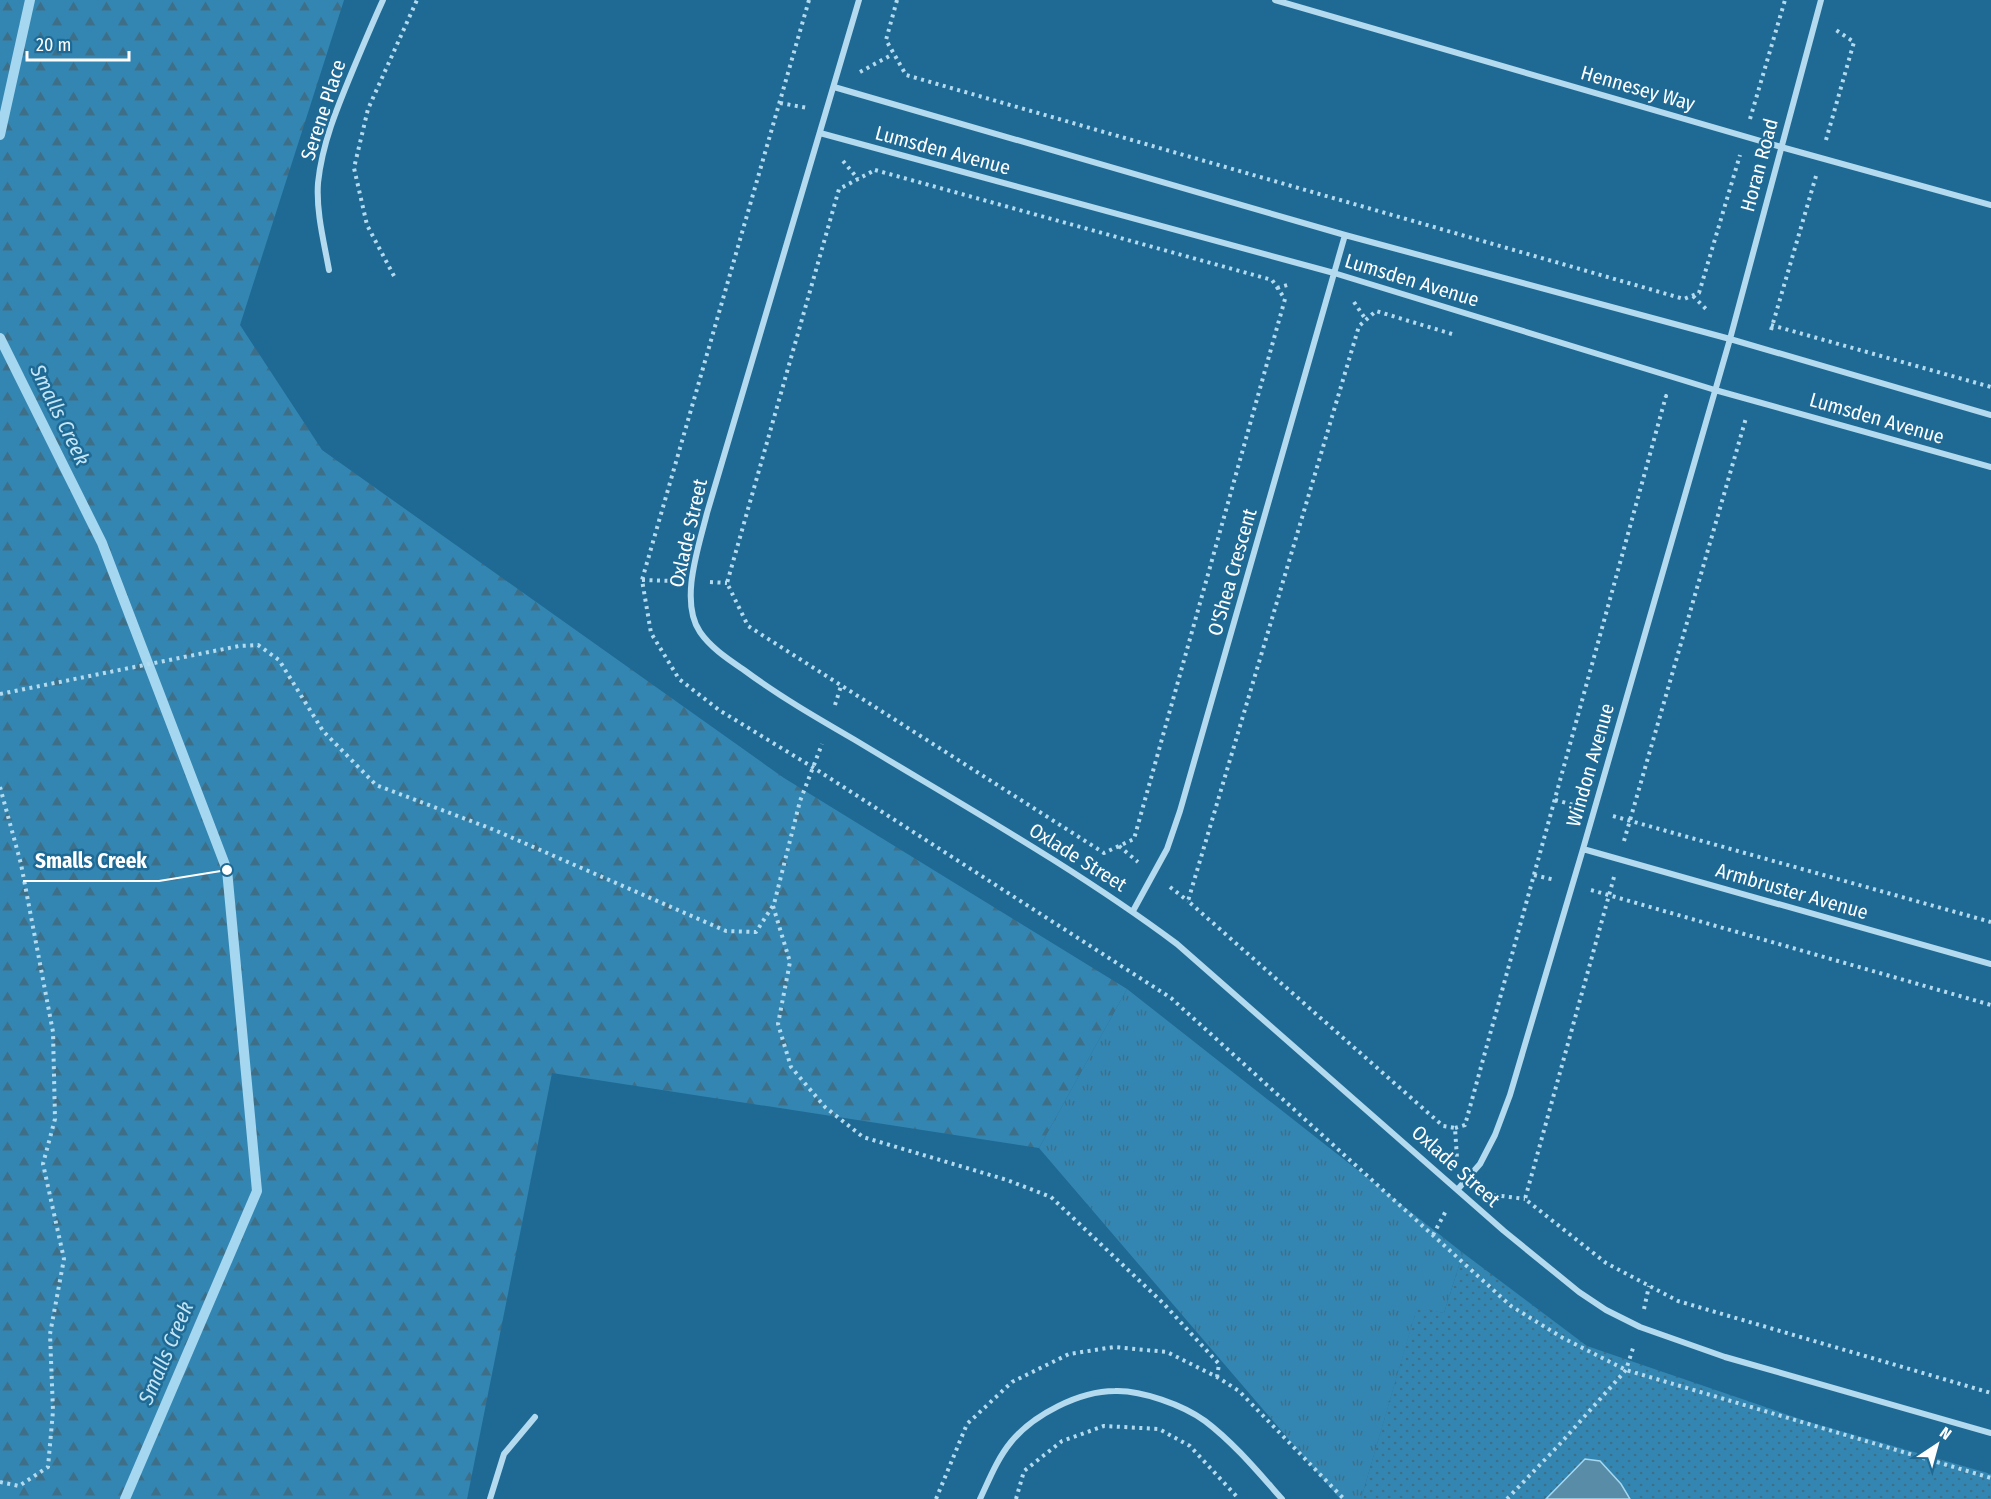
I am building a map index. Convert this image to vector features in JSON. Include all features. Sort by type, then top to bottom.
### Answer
[{"type":"street","name":"Serene Place","points":[[329,270],[319,211],[318,185],[321,161],[344,92],[382,0]]},
{"type":"street","name":"Oxlade Street","points":[[859,0],[707,513],[692,576],[690,602],[698,630],[714,649],[766,686],[1043,853],[1134,911],[1177,944],[1504,1231],[1579,1292],[1606,1310],[1640,1328],[1725,1357],[1991,1433]]},
{"type":"street","name":"Hennesey Way","points":[[1275,0],[1781,147],[1991,205]]},
{"type":"street","name":"Horan Road","points":[[1730,339],[1821,0]]},
{"type":"street","name":"Lumsden Avenue","points":[[834,87],[1345,235],[1766,349],[1991,415]]},
{"type":"street","name":"Lumsden Avenue","points":[[820,133],[1334,273],[1715,390],[1991,467]]},
{"type":"street","name":"O'Shea Crescent","points":[[1134,911],[1167,849],[1180,811],[1345,235]]},
{"type":"street","name":"Windon Avenue","points":[[1458,1189],[1480,1164],[1495,1135],[1510,1095],[1573,885],[1730,339]]},
{"type":"street","name":"Armbruster Avenue","points":[[1583,849],[1991,964]]},
{"type":"street","points":[[980,1499],[1010,1443],[1026,1426],[1051,1409],[1080,1397],[1113,1390],[1166,1401],[1203,1420],[1233,1446],[1282,1499]]},
{"type":"street","points":[[490,1499],[504,1454],[535,1417]]},
{"type":"path","points":[[394,276],[367,225],[354,168],[368,109],[417,0]]},
{"type":"path","points":[[809,0],[642,580],[651,633],[679,679],[719,710],[814,768],[1171,998],[1511,1306],[1563,1338],[1626,1370],[1991,1478]]},
{"type":"path","points":[[897,0],[886,40],[906,75],[1684,299],[1699,293],[1785,0]]},
{"type":"path","points":[[1766,349],[1854,42]]},
{"type":"path","points":[[834,87],[893,54]]},
{"type":"path","points":[[874,170],[1272,280],[1285,299],[1134,839],[1104,853],[748,626],[727,583],[839,189],[874,170]]},
{"type":"path","points":[[1454,334],[1376,311],[1359,326],[1188,901],[1443,1126],[1455,1128],[1465,1125],[1666,396],[1655,393]]},
{"type":"path","points":[[1730,339],[1773,324],[1991,387]]},
{"type":"path","points":[[1751,400],[1619,859],[1525,1199],[1606,1263],[1678,1301],[1991,1393]]},
{"type":"path","points":[[0,694],[239,646],[258,645],[279,660],[323,731],[376,785],[492,829],[726,931],[756,932],[773,906],[800,801],[814,768]]},
{"type":"path","points":[[0,787],[21,864],[53,1032],[55,1119],[43,1164],[64,1259],[50,1334],[53,1411],[48,1467],[19,1486],[0,1482]]},
{"type":"path","points":[[1555,800],[1991,922]]},
{"type":"path","points":[[1534,875],[1991,1005]]},
{"type":"path","points":[[773,906],[790,962],[778,1024],[791,1067],[825,1107],[863,1137],[1007,1180],[1051,1197],[1163,1303],[1219,1364],[1217,1377]]},
{"type":"path","points":[[1455,1128],[1458,1189]]},
{"type":"path","points":[[1507,1499],[1626,1370],[1640,1328],[1649,1286]]},
{"type":"path","points":[[1016,1499],[1024,1471],[1062,1441],[1104,1426],[1159,1429],[1190,1446],[1239,1499]]},
{"type":"green space","points":[[0,0],[344,0],[240,325],[322,450],[784,778],[1127,989],[1039,1148],[552,1073],[467,1499],[0,1499]]},
{"type":"green space","points":[[1127,989],[1463,1253],[1444,1313],[1417,1308],[1361,1499],[1340,1499],[1039,1148]]},
{"type":"green space","points":[[1463,1253],[1587,1346],[1806,1421],[1991,1474],[1991,1499],[1361,1499],[1417,1307],[1444,1313]]},
{"type":"shaded area","points":[[1585,1459],[1600,1461],[1621,1484],[1630,1499],[1546,1499]]},
{"type":"waterway","name":"Smalls Creek","points":[[0,135],[30,0]]},
{"type":"waterway","name":"Smalls Creek","points":[[0,338],[102,543],[227,870],[257,1191],[125,1499]]},
{"type":"place","name":"Smalls Creek","points":[[227,870]]}]
